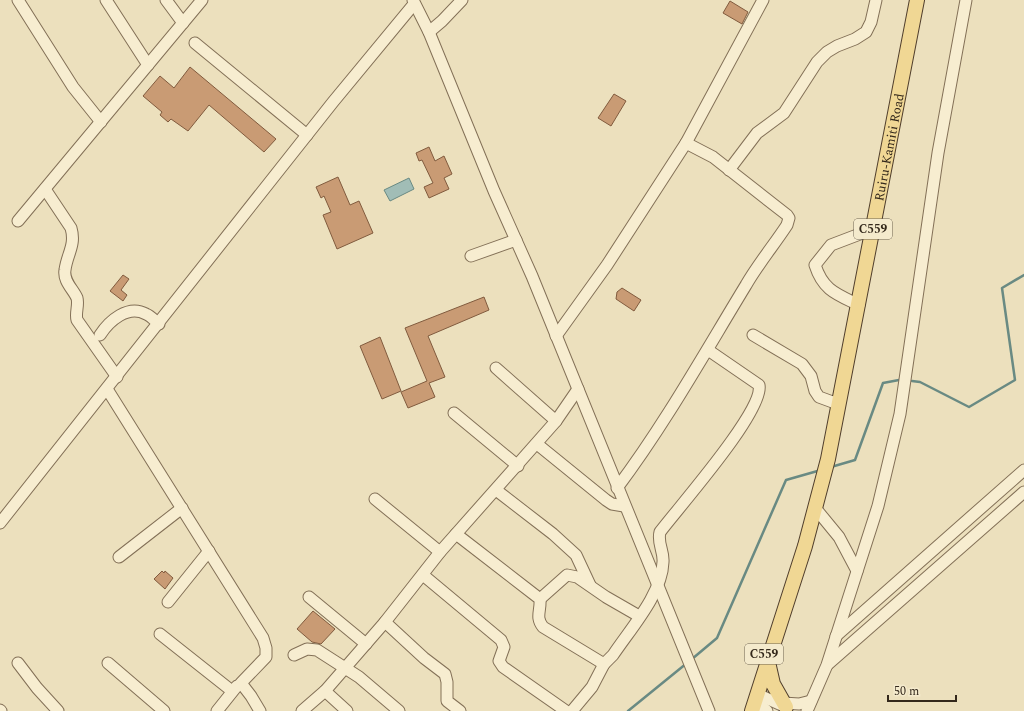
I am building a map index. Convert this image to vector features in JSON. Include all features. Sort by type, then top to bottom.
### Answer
[{"type":"main road","name":"Ruiru-Kamiti Road","points":[[816,508],[828,458],[859,305],[917,0]]},
{"type":"main road","name":"C559","points":[[755,702],[816,508]]},
{"type":"main road","name":"C559","points":[[743,711],[760,665],[788,598]]},
{"type":"main road","points":[[768,662],[773,684],[786,707]]},
{"type":"street","points":[[18,0],[73,88],[101,122]]},
{"type":"street","points":[[106,0],[148,65]]},
{"type":"street","points":[[166,0],[183,23]]},
{"type":"street","points":[[18,221],[202,0]]},
{"type":"street","points":[[429,32],[462,0]]},
{"type":"street","points":[[556,336],[607,265],[686,143],[763,0]]},
{"type":"street","points":[[729,170],[758,133],[784,112],[817,62],[827,52],[866,32],[871,22],[876,0]]},
{"type":"street","points":[[755,702],[786,707],[799,704],[809,706],[827,665],[878,506],[900,414],[938,153],[966,0]]},
{"type":"street","points":[[0,523],[108,389],[413,2],[429,32],[494,191],[516,240],[578,389],[657,589],[709,711]]},
{"type":"street","points":[[195,43],[307,135]]},
{"type":"street","points":[[617,488],[643,453],[708,350],[746,284],[788,225],[789,218],[782,211],[713,158],[686,143]]},
{"type":"street","points":[[45,189],[71,228],[73,240],[64,271],[65,277],[77,298],[77,320],[117,377]]},
{"type":"street","points":[[859,305],[832,292],[820,278],[815,265],[831,245],[873,229]]},
{"type":"street","points":[[471,256],[516,240]]},
{"type":"street","points":[[100,335],[107,324],[119,315],[130,312],[145,313],[159,324]]},
{"type":"street","points":[[753,335],[802,364],[811,376],[815,391],[819,397],[838,404]]},
{"type":"street","points":[[572,711],[592,686],[604,664],[613,655],[657,589],[663,561],[658,538],[660,532],[697,488],[733,439],[760,395],[759,385],[708,350]]},
{"type":"street","points":[[496,368],[556,421]]},
{"type":"street","points":[[108,389],[263,638],[266,648],[266,657],[232,691],[217,711]]},
{"type":"street","points":[[302,711],[326,692],[385,622],[440,552],[518,466],[556,421],[578,389]]},
{"type":"street","points":[[454,413],[518,466]]},
{"type":"street","points":[[536,444],[606,500],[612,504],[624,506]]},
{"type":"street","points":[[836,636],[1024,470]]},
{"type":"street","points":[[496,490],[553,534],[576,555],[590,585]]},
{"type":"street","points":[[827,665],[1024,492]]},
{"type":"street","points":[[375,499],[440,552]]},
{"type":"street","points":[[119,557],[182,508]]},
{"type":"street","points":[[816,508],[839,537],[857,571]]},
{"type":"street","points":[[456,534],[540,599]]},
{"type":"street","points":[[168,602],[209,551]]},
{"type":"street","points":[[423,575],[501,640],[504,647],[499,661],[503,667],[566,711]]},
{"type":"street","points":[[604,664],[543,627],[538,621],[537,614],[540,599],[567,575],[577,577],[606,597],[639,616]]},
{"type":"street","points":[[310,597],[366,644]]},
{"type":"street","points":[[385,622],[424,658],[445,674],[447,682],[447,701],[460,711]]},
{"type":"street","points":[[160,634],[232,691]]},
{"type":"street","points":[[294,655],[302,651],[314,649],[344,669],[359,676],[399,711]]},
{"type":"street","points":[[18,663],[36,688],[58,711]]},
{"type":"street","points":[[108,663],[164,711]]},
{"type":"street","points":[[241,682],[260,711]]},
{"type":"street","points":[[326,692],[347,711]]},
{"type":"street","points":[[755,702],[766,711]]},
{"type":"water","points":[[409,178],[414,189],[390,201],[384,190]]},
{"type":"building","points":[[730,1],[748,12],[742,24],[723,13]]},
{"type":"building","points":[[190,67],[276,139],[264,152],[209,105],[188,131],[171,119],[168,122],[160,115],[162,112],[143,96],[160,76],[174,88]]},
{"type":"building","points":[[614,94],[626,101],[611,126],[598,118]]},
{"type":"building","points":[[429,147],[435,161],[444,156],[452,174],[444,178],[449,189],[429,198],[424,187],[433,183],[422,160],[419,161],[416,153]]},
{"type":"building","points":[[338,177],[350,205],[359,201],[373,233],[337,249],[323,215],[331,212],[324,196],[321,198],[316,187]]},
{"type":"building","points":[[123,275],[129,279],[121,290],[127,295],[123,301],[110,291]]},
{"type":"building","points":[[622,288],[641,300],[634,311],[616,299],[617,292]]},
{"type":"building","points":[[484,297],[489,310],[428,336],[445,377],[429,383],[435,397],[408,408],[401,392],[427,381],[405,328]]},
{"type":"building","points":[[380,337],[401,391],[382,399],[360,346]]},
{"type":"building","points":[[162,571],[164,573],[165,571],[173,578],[165,589],[154,579]]},
{"type":"building","points":[[313,611],[335,629],[321,644],[312,642],[297,629]]},
{"type":"waterway","points":[[912,381],[920,382],[969,407],[1015,380],[1002,288],[1024,275]]},
{"type":"waterway","points":[[831,467],[855,460],[883,383],[899,380]]},
{"type":"waterway","points":[[692,659],[717,638],[786,480],[821,470]]},
{"type":"waterway","points":[[628,711],[687,663]]}]
